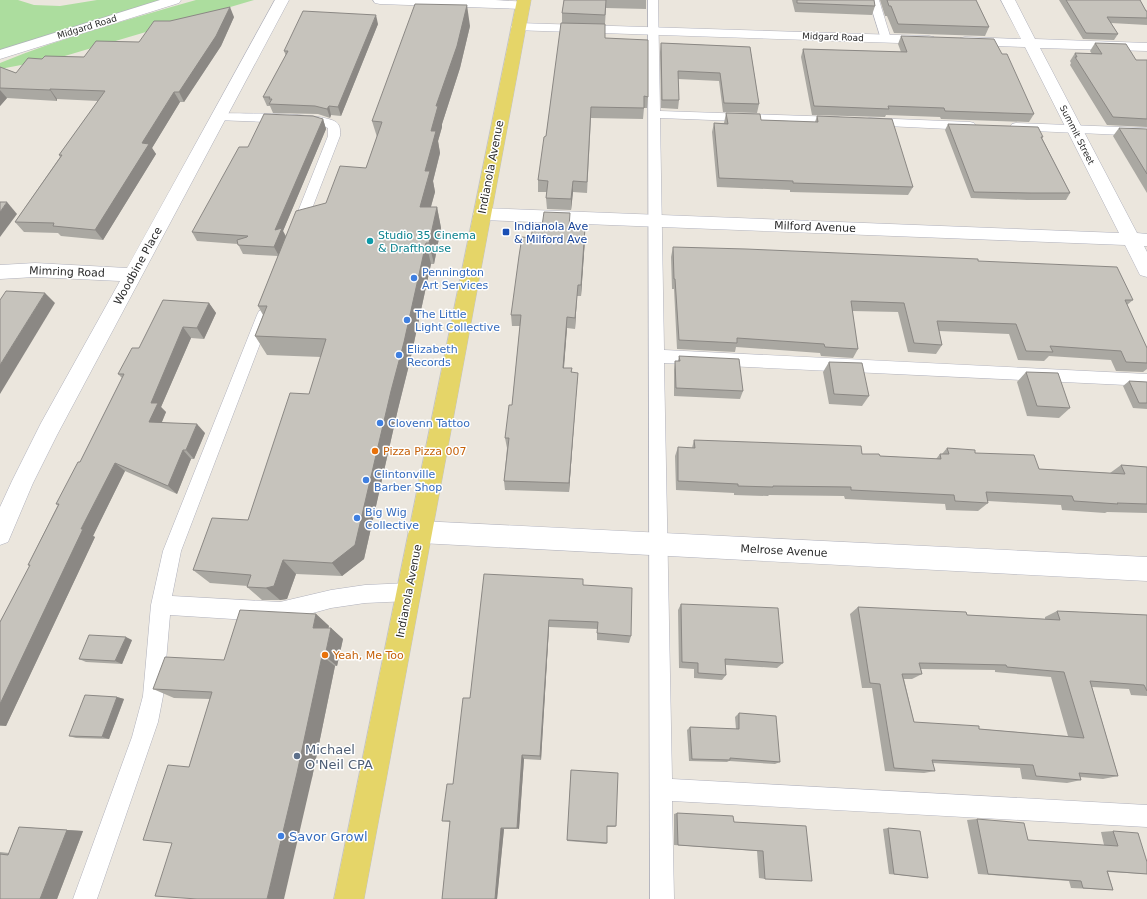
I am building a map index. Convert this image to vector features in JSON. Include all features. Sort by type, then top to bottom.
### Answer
[{"type":"main road","name":"Indianola Avenue","points":[[349,899],[523,2]]},
{"type":"street","name":"Midgard Road","points":[[0,55],[174,0]]},
{"type":"street","name":"Woodbine Place","points":[[0,534],[23,480],[49,429],[282,0]]},
{"type":"street","points":[[380,0],[523,2]]},
{"type":"street","name":"Summit Street","points":[[1008,0],[1074,129],[1139,240],[1147,270]]},
{"type":"street","name":"Midgard Road","points":[[518,27],[939,40]]},
{"type":"street","points":[[0,41],[26,46]]},
{"type":"street","points":[[954,41],[1147,47]]},
{"type":"street","name":"Milford Avenue","points":[[482,214],[1139,240]]},
{"type":"street","name":"Mimring Road","points":[[0,272],[35,270],[133,275]]},
{"type":"street","name":"Melrose Avenue","points":[[420,532],[1147,569]]},
{"type":"lane","points":[[653,0],[662,899]]},
{"type":"lane","points":[[874,0],[886,38]]},
{"type":"lane","points":[[654,114],[979,126]]},
{"type":"lane","points":[[220,116],[318,120],[332,124],[334,127],[334,136],[293,242]]},
{"type":"lane","points":[[1003,127],[1147,132]]},
{"type":"lane","points":[[85,899],[149,717],[153,696],[164,583],[172,551],[269,301]]},
{"type":"lane","points":[[656,356],[1147,380]]},
{"type":"lane","points":[[161,606],[280,612],[331,599],[364,594],[409,592]]},
{"type":"lane","points":[[661,789],[1147,816]]},
{"type":"green space","points":[[0,0],[18,0],[34,5],[60,6],[97,0],[174,0],[0,55]]},
{"type":"green space","points":[[196,0],[254,0],[58,58],[0,69],[0,63],[48,45]]},
{"type":"building","points":[[564,0],[606,0],[605,15],[562,13]]},
{"type":"building","points":[[797,0],[874,0],[875,6],[797,3]]},
{"type":"building","points":[[887,0],[976,0],[989,27],[898,24]]},
{"type":"building","points":[[1066,0],[1140,0],[1147,11],[1147,18],[1107,17],[1118,34],[1086,33]]},
{"type":"building","points":[[415,4],[467,5],[457,46],[436,106],[438,106],[431,131],[436,131],[425,171],[430,171],[420,207],[437,207],[429,243],[426,243],[404,342],[355,545],[332,563],[283,560],[274,586],[266,588],[247,587],[251,575],[193,570],[212,518],[248,520],[290,393],[309,394],[326,339],[255,336],[267,306],[258,306],[296,211],[326,203],[340,166],[366,168],[382,122],[372,121]]},
{"type":"building","points":[[230,7],[216,36],[179,92],[174,92],[142,143],[149,144],[95,230],[53,226],[54,223],[15,222],[62,155],[59,155],[105,91],[0,88],[0,67],[16,73],[28,58],[42,59],[45,56],[84,57],[96,41],[139,42],[154,21],[170,21]]},
{"type":"building","points":[[303,11],[376,15],[338,107],[329,106],[327,109],[315,106],[269,104],[272,99],[269,99],[270,97],[263,97],[288,51],[284,51]]},
{"type":"building","points":[[561,23],[605,24],[605,38],[648,40],[648,97],[644,96],[644,108],[591,107],[587,182],[573,181],[571,199],[546,198],[548,181],[538,180],[544,137],[546,136]]},
{"type":"building","points":[[901,36],[994,39],[1002,54],[1007,54],[1034,114],[945,111],[944,108],[888,106],[889,109],[814,106],[803,49],[907,52]]},
{"type":"building","points":[[661,43],[750,47],[759,104],[724,103],[720,73],[678,71],[679,100],[662,100]]},
{"type":"building","points":[[1095,43],[1126,44],[1136,60],[1147,60],[1147,119],[1113,117],[1075,57],[1077,57],[1075,53],[1102,54]]},
{"type":"building","points":[[726,113],[760,114],[761,120],[818,122],[817,116],[892,119],[913,187],[793,183],[793,181],[719,178],[714,123],[728,124]]},
{"type":"building","points":[[264,114],[313,116],[323,119],[275,230],[282,228],[274,247],[238,245],[237,240],[248,236],[192,232],[239,147],[248,147]]},
{"type":"building","points":[[948,124],[1038,127],[1043,137],[1041,137],[1070,193],[974,192]]},
{"type":"building","points":[[1119,128],[1147,129],[1147,174]]},
{"type":"building","points":[[0,202],[7,202],[0,212]]},
{"type":"building","points":[[544,212],[570,213],[569,227],[585,228],[581,285],[578,285],[575,318],[567,317],[563,368],[572,368],[571,372],[578,373],[569,483],[504,481],[509,438],[505,438],[509,405],[512,405],[521,315],[511,315],[519,256],[522,237],[531,238],[533,226],[542,226]]},
{"type":"building","points":[[673,247],[978,259],[978,261],[1117,267],[1133,300],[1125,300],[1147,348],[1147,363],[1126,362],[1121,351],[1050,346],[1053,352],[1026,351],[1016,324],[937,321],[942,345],[914,343],[904,303],[851,301],[858,349],[825,347],[824,344],[737,338],[737,343],[679,340]]},
{"type":"building","points":[[6,291],[45,293],[0,365],[0,300]]},
{"type":"building","points":[[163,300],[209,303],[197,328],[183,327],[151,403],[158,403],[149,422],[197,424],[186,450],[183,450],[168,486],[115,463],[81,529],[83,529],[0,704],[0,622],[30,565],[28,565],[59,504],[56,504],[78,462],[80,462],[124,374],[118,374],[132,348],[139,348]]},
{"type":"building","points":[[679,356],[739,359],[743,391],[676,388],[675,361],[680,361]]},
{"type":"building","points":[[829,362],[862,363],[869,396],[834,394]]},
{"type":"building","points":[[1026,372],[1058,373],[1070,408],[1037,406]]},
{"type":"building","points":[[1129,381],[1147,382],[1147,403],[1139,403]]},
{"type":"building","points":[[694,440],[861,446],[862,454],[941,459],[940,454],[949,454],[947,448],[975,450],[975,453],[1034,455],[1039,469],[1125,474],[1121,465],[1147,467],[1147,504],[1074,501],[1072,496],[986,492],[988,503],[955,501],[954,495],[851,490],[851,487],[738,486],[738,484],[678,481],[678,447],[695,448]]},
{"type":"building","points":[[484,574],[583,579],[583,585],[632,588],[631,636],[597,633],[598,622],[549,620],[540,756],[522,755],[517,828],[501,828],[495,899],[442,899],[450,821],[442,821],[447,784],[453,784],[463,698],[470,698]]},
{"type":"building","points":[[681,604],[778,608],[783,663],[725,659],[726,675],[698,673],[698,663],[682,662]]},
{"type":"building","points":[[858,607],[966,612],[967,615],[1060,620],[1057,611],[1147,615],[1147,691],[1144,685],[1090,681],[1118,776],[1079,773],[1081,780],[1036,776],[1033,765],[932,760],[935,771],[894,768],[880,684],[870,683]],"holes":[[[919,663],[1006,665],[1007,667],[1064,672],[1084,738],[979,729],[979,726],[914,722],[902,674],[922,674]]]},
{"type":"building","points":[[240,610],[316,614],[313,628],[331,628],[325,656],[322,656],[297,773],[267,899],[197,899],[155,896],[172,843],[143,840],[168,765],[189,767],[212,692],[153,689],[165,657],[224,660]]},
{"type":"building","points":[[89,635],[126,637],[115,661],[79,659]]},
{"type":"building","points":[[85,695],[117,697],[102,737],[69,736]]},
{"type":"building","points":[[739,713],[776,716],[780,762],[730,758],[730,760],[692,759],[690,727],[739,729]]},
{"type":"building","points":[[571,770],[618,773],[616,826],[607,826],[607,843],[567,840]]},
{"type":"building","points":[[677,813],[733,816],[734,822],[806,826],[812,881],[765,879],[763,851],[678,845]]},
{"type":"building","points":[[977,819],[1024,823],[1028,840],[1118,846],[1113,831],[1138,833],[1147,862],[1147,874],[1107,871],[1113,890],[1083,888],[1081,881],[988,874]]},
{"type":"building","points":[[19,827],[67,830],[40,899],[0,899],[0,854],[8,855]]},
{"type":"building","points":[[888,828],[920,831],[928,878],[894,874]]},
{"type":"place","name":"Indianola Ave & Milford Ave","points":[[506,232]]},
{"type":"place","name":"Studio 35 Cinema & Drafthouse","points":[[370,241]]},
{"type":"place","name":"Pennington Art Services","points":[[414,278]]},
{"type":"place","name":"The Little Light Collective","points":[[407,320]]},
{"type":"place","name":"Elizabeth Records","points":[[399,355]]},
{"type":"place","name":"Clovenn Tattoo","points":[[380,423]]},
{"type":"place","name":"Pizza Pizza 007","points":[[375,451]]},
{"type":"place","name":"Clintonville Barber Shop","points":[[366,480]]},
{"type":"place","name":"Big Wig Collective","points":[[357,518]]},
{"type":"place","name":"Yeah, Me Too","points":[[325,655]]},
{"type":"place","name":"Michael O'Neil CPA","points":[[297,756]]},
{"type":"place","name":"Savor Growl","points":[[281,836]]}]
